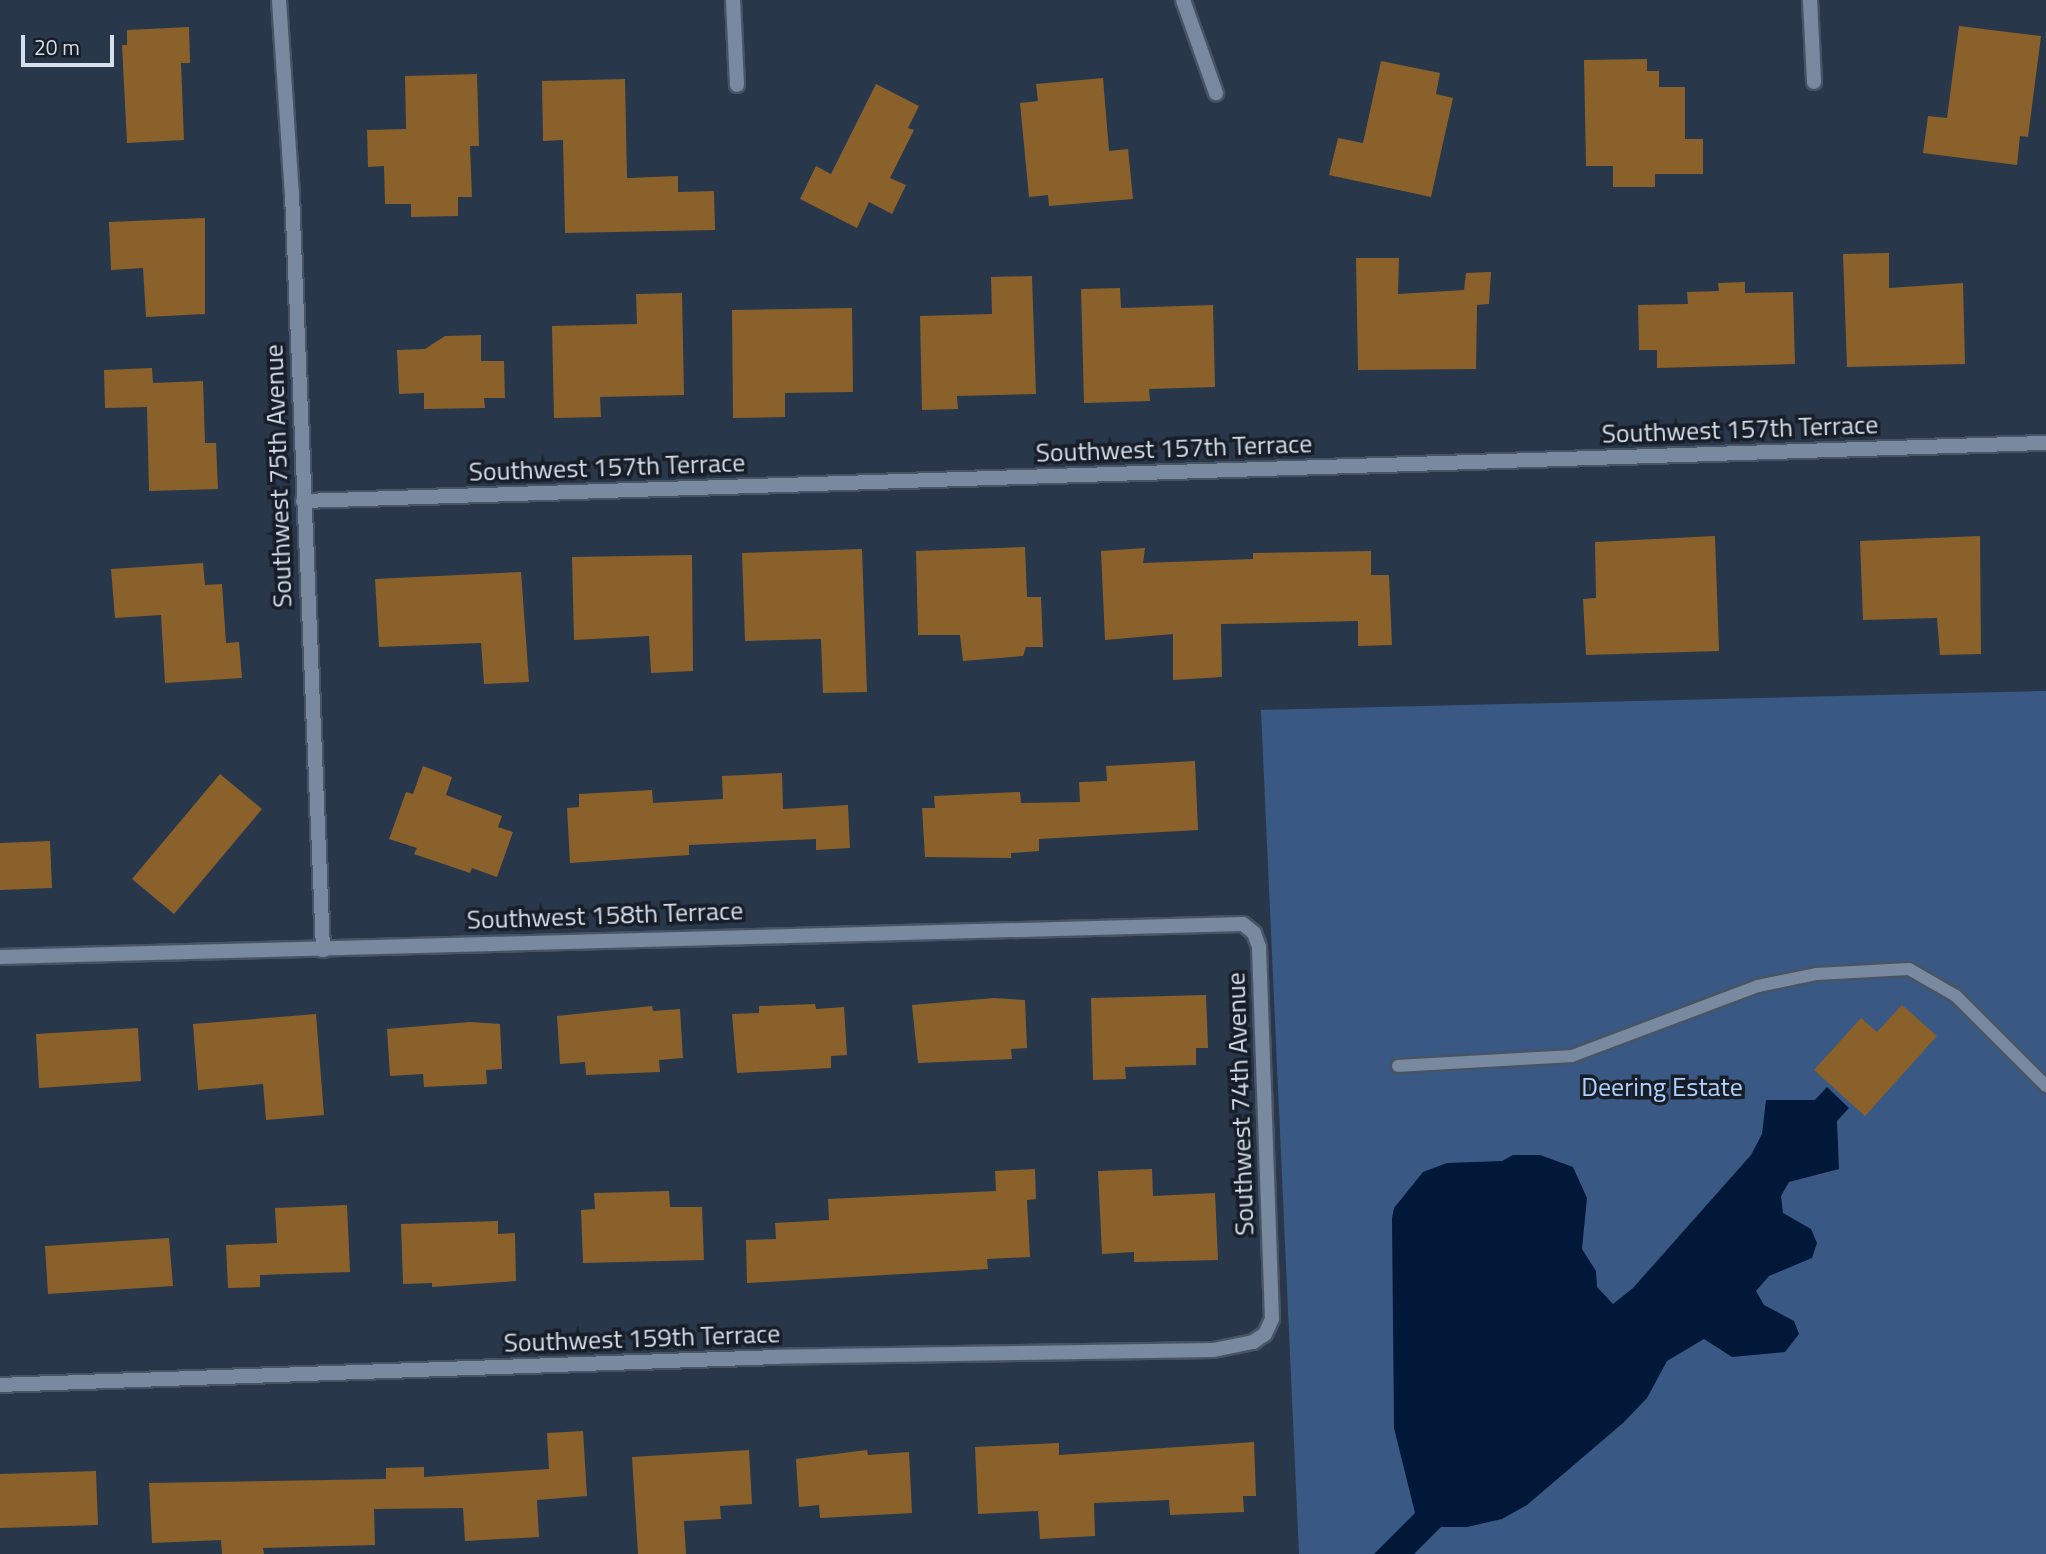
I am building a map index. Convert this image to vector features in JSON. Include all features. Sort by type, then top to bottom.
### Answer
[{"type":"street","name":"Southwest 75th Avenue","points":[[279,0],[292,194],[323,950]]},
{"type":"street","points":[[733,0],[737,85]]},
{"type":"street","points":[[1183,0],[1216,93]]},
{"type":"street","points":[[1811,0],[1814,82]]},
{"type":"street","name":"Southwest 157th Terrace","points":[[303,501],[2046,443]]},
{"type":"street","name":"Southwest 158th Terrace","points":[[0,957],[323,950],[1212,922]]},
{"type":"street","name":"Southwest 74th Avenue","points":[[1212,922],[1243,924],[1254,933],[1259,947],[1272,1319]]},
{"type":"street","name":"Southwest 159th Terrace","points":[[0,1385],[763,1358],[1213,1350],[1253,1342],[1265,1334],[1272,1319]]},
{"type":"lane","points":[[1398,1066],[1572,1056],[1758,986],[1816,974],[1909,969],[1956,996],[2046,1086]]},
{"type":"green space","name":"Deering Estate","points":[[2046,691],[2046,1554],[1299,1554],[1261,710]]},
{"type":"shaded area","points":[[1827,1087],[1849,1108],[1837,1121],[1839,1169],[1789,1182],[1781,1196],[1783,1213],[1811,1229],[1817,1243],[1812,1258],[1769,1276],[1756,1291],[1764,1305],[1794,1321],[1799,1334],[1785,1352],[1732,1357],[1704,1339],[1667,1361],[1647,1398],[1623,1423],[1527,1505],[1502,1519],[1467,1527],[1441,1527],[1414,1554],[1374,1554],[1415,1513],[1394,1428],[1392,1218],[1394,1208],[1423,1172],[1447,1163],[1502,1161],[1513,1155],[1540,1155],[1573,1167],[1587,1198],[1582,1249],[1596,1271],[1597,1287],[1613,1304],[1633,1288],[1751,1155],[1762,1134],[1766,1100],[1815,1100]]},
{"type":"building","points":[[1959,26],[2041,36],[2028,137],[2020,136],[2017,165],[1923,153],[1928,116],[1947,118]]},
{"type":"building","points":[[189,27],[190,63],[181,63],[184,140],[127,143],[122,45],[127,45],[127,30]]},
{"type":"building","points":[[1647,59],[1647,71],[1659,71],[1659,87],[1685,87],[1685,139],[1703,139],[1703,174],[1655,174],[1655,187],[1613,187],[1613,166],[1586,166],[1584,60]]},
{"type":"building","points":[[1381,61],[1440,73],[1436,94],[1453,98],[1431,197],[1329,175],[1338,138],[1363,143]]},
{"type":"building","points":[[477,74],[479,146],[470,146],[472,197],[458,197],[458,216],[411,217],[411,204],[385,204],[384,166],[368,167],[367,130],[406,129],[405,76]]},
{"type":"building","points":[[1103,78],[1109,151],[1128,149],[1133,199],[1049,206],[1048,195],[1029,197],[1020,103],[1038,101],[1036,84]]},
{"type":"building","points":[[625,79],[627,178],[678,176],[678,192],[714,191],[715,230],[565,233],[563,140],[543,141],[542,81]]},
{"type":"building","points":[[876,84],[919,106],[908,128],[914,130],[890,178],[906,185],[892,214],[869,202],[857,228],[800,199],[816,166],[831,174]]},
{"type":"building","points":[[205,218],[205,314],[146,317],[143,268],[111,270],[109,222]]},
{"type":"building","points":[[1889,253],[1889,288],[1963,283],[1965,364],[1847,367],[1843,254]]},
{"type":"building","points":[[1356,258],[1399,258],[1398,294],[1464,290],[1466,273],[1491,272],[1489,304],[1477,305],[1476,369],[1358,370]]},
{"type":"building","points":[[1032,276],[1036,394],[957,396],[958,409],[922,410],[920,316],[992,314],[991,277]]},
{"type":"building","points":[[1745,282],[1745,293],[1793,292],[1795,364],[1657,368],[1657,350],[1639,350],[1638,305],[1688,304],[1687,292],[1719,291],[1718,283]]},
{"type":"building","points":[[1120,288],[1121,308],[1213,305],[1215,387],[1149,389],[1150,401],[1084,403],[1081,289]]},
{"type":"building","points":[[682,293],[684,395],[600,397],[601,417],[554,418],[552,326],[637,324],[636,294]]},
{"type":"building","points":[[852,308],[853,392],[785,393],[785,417],[733,418],[732,310]]},
{"type":"building","points":[[481,335],[481,361],[504,361],[505,398],[484,398],[485,408],[424,409],[424,393],[399,394],[397,350],[425,349],[445,336]]},
{"type":"building","points":[[152,368],[153,383],[203,381],[205,443],[216,443],[218,489],[149,491],[147,407],[105,408],[104,370]]},
{"type":"building","points":[[1715,536],[1719,651],[1586,655],[1583,599],[1596,598],[1595,542]]},
{"type":"building","points":[[1980,536],[1981,654],[1940,655],[1937,618],[1863,620],[1860,541]]},
{"type":"building","points":[[1025,547],[1027,597],[1041,597],[1043,647],[1026,647],[1023,656],[963,661],[960,635],[918,635],[916,551]]},
{"type":"building","points":[[1145,548],[1143,563],[1253,559],[1253,553],[1371,551],[1371,575],[1389,575],[1392,645],[1358,646],[1358,621],[1221,624],[1222,677],[1173,680],[1173,634],[1105,640],[1101,551]]},
{"type":"building","points":[[862,549],[867,692],[823,693],[821,639],[745,641],[742,553]]},
{"type":"building","points":[[692,555],[693,671],[651,673],[649,636],[574,640],[572,557]]},
{"type":"building","points":[[203,563],[205,585],[222,584],[226,643],[239,642],[242,678],[165,683],[161,615],[115,618],[111,569]]},
{"type":"building","points":[[521,572],[529,682],[484,684],[481,643],[379,647],[375,579]]},
{"type":"building","points":[[1195,761],[1198,830],[1039,839],[1039,851],[1011,853],[1011,858],[925,857],[922,808],[935,808],[934,796],[1020,792],[1021,803],[1080,802],[1079,782],[1107,781],[1106,766]]},
{"type":"building","points":[[423,766],[452,777],[446,795],[502,816],[498,827],[513,832],[497,877],[472,868],[470,873],[414,854],[417,848],[389,839],[406,792],[413,794]]},
{"type":"building","points":[[782,773],[783,809],[848,805],[850,848],[816,850],[816,839],[689,845],[689,855],[570,863],[567,808],[579,807],[579,794],[652,790],[653,803],[723,799],[722,776]]},
{"type":"building","points":[[220,774],[262,809],[174,914],[132,879]]},
{"type":"building","points":[[50,841],[52,888],[0,890],[0,843]]},
{"type":"building","points":[[1206,995],[1208,1048],[1196,1048],[1196,1065],[1125,1067],[1126,1079],[1093,1080],[1091,998]]},
{"type":"building","points":[[994,998],[1025,1000],[1027,1048],[1011,1049],[1012,1059],[918,1063],[912,1005]]},
{"type":"building","points":[[815,1004],[816,1009],[844,1007],[847,1055],[831,1056],[831,1068],[737,1073],[732,1014],[759,1013],[759,1006]]},
{"type":"building","points":[[1902,1005],[1937,1036],[1865,1116],[1814,1070],[1861,1018],[1877,1032]]},
{"type":"building","points":[[652,1006],[653,1011],[680,1009],[683,1058],[659,1060],[660,1072],[586,1075],[585,1062],[560,1064],[557,1016]]},
{"type":"building","points":[[316,1014],[324,1115],[266,1120],[263,1084],[198,1090],[193,1024]]},
{"type":"building","points":[[470,1022],[500,1024],[502,1069],[486,1070],[487,1084],[424,1087],[423,1074],[390,1076],[387,1029]]},
{"type":"building","points":[[138,1028],[141,1081],[39,1088],[36,1034]]},
{"type":"building","points":[[1035,1169],[1036,1199],[1027,1200],[1030,1257],[987,1259],[988,1269],[747,1283],[746,1240],[776,1239],[775,1223],[829,1220],[828,1199],[996,1191],[995,1171]]},
{"type":"building","points":[[1152,1169],[1153,1196],[1215,1193],[1218,1260],[1134,1262],[1134,1252],[1102,1254],[1098,1171]]},
{"type":"building","points":[[669,1191],[670,1207],[702,1207],[704,1260],[583,1263],[581,1210],[595,1209],[594,1193]]},
{"type":"building","points":[[347,1205],[350,1272],[260,1275],[260,1287],[228,1288],[226,1245],[277,1243],[275,1208]]},
{"type":"building","points":[[498,1221],[498,1234],[515,1233],[516,1281],[432,1287],[432,1283],[403,1284],[401,1224]]},
{"type":"building","points":[[169,1238],[173,1286],[48,1294],[45,1246]]},
{"type":"building","points":[[583,1431],[587,1496],[537,1500],[539,1537],[465,1541],[463,1508],[374,1509],[375,1545],[263,1548],[264,1554],[222,1554],[221,1540],[152,1543],[149,1483],[386,1479],[386,1468],[424,1467],[424,1477],[549,1469],[547,1433]]},
{"type":"building","points":[[1254,1442],[1256,1496],[1243,1496],[1244,1512],[1170,1515],[1169,1500],[1094,1503],[1095,1536],[1040,1539],[1038,1511],[978,1514],[975,1447],[1059,1443],[1059,1455]]},
{"type":"building","points":[[749,1450],[752,1504],[720,1506],[721,1519],[684,1521],[686,1554],[638,1554],[632,1457]]},
{"type":"building","points":[[867,1450],[868,1455],[909,1452],[912,1513],[820,1518],[819,1505],[799,1507],[796,1459]]},
{"type":"building","points":[[96,1471],[98,1525],[0,1528],[0,1474]]}]
